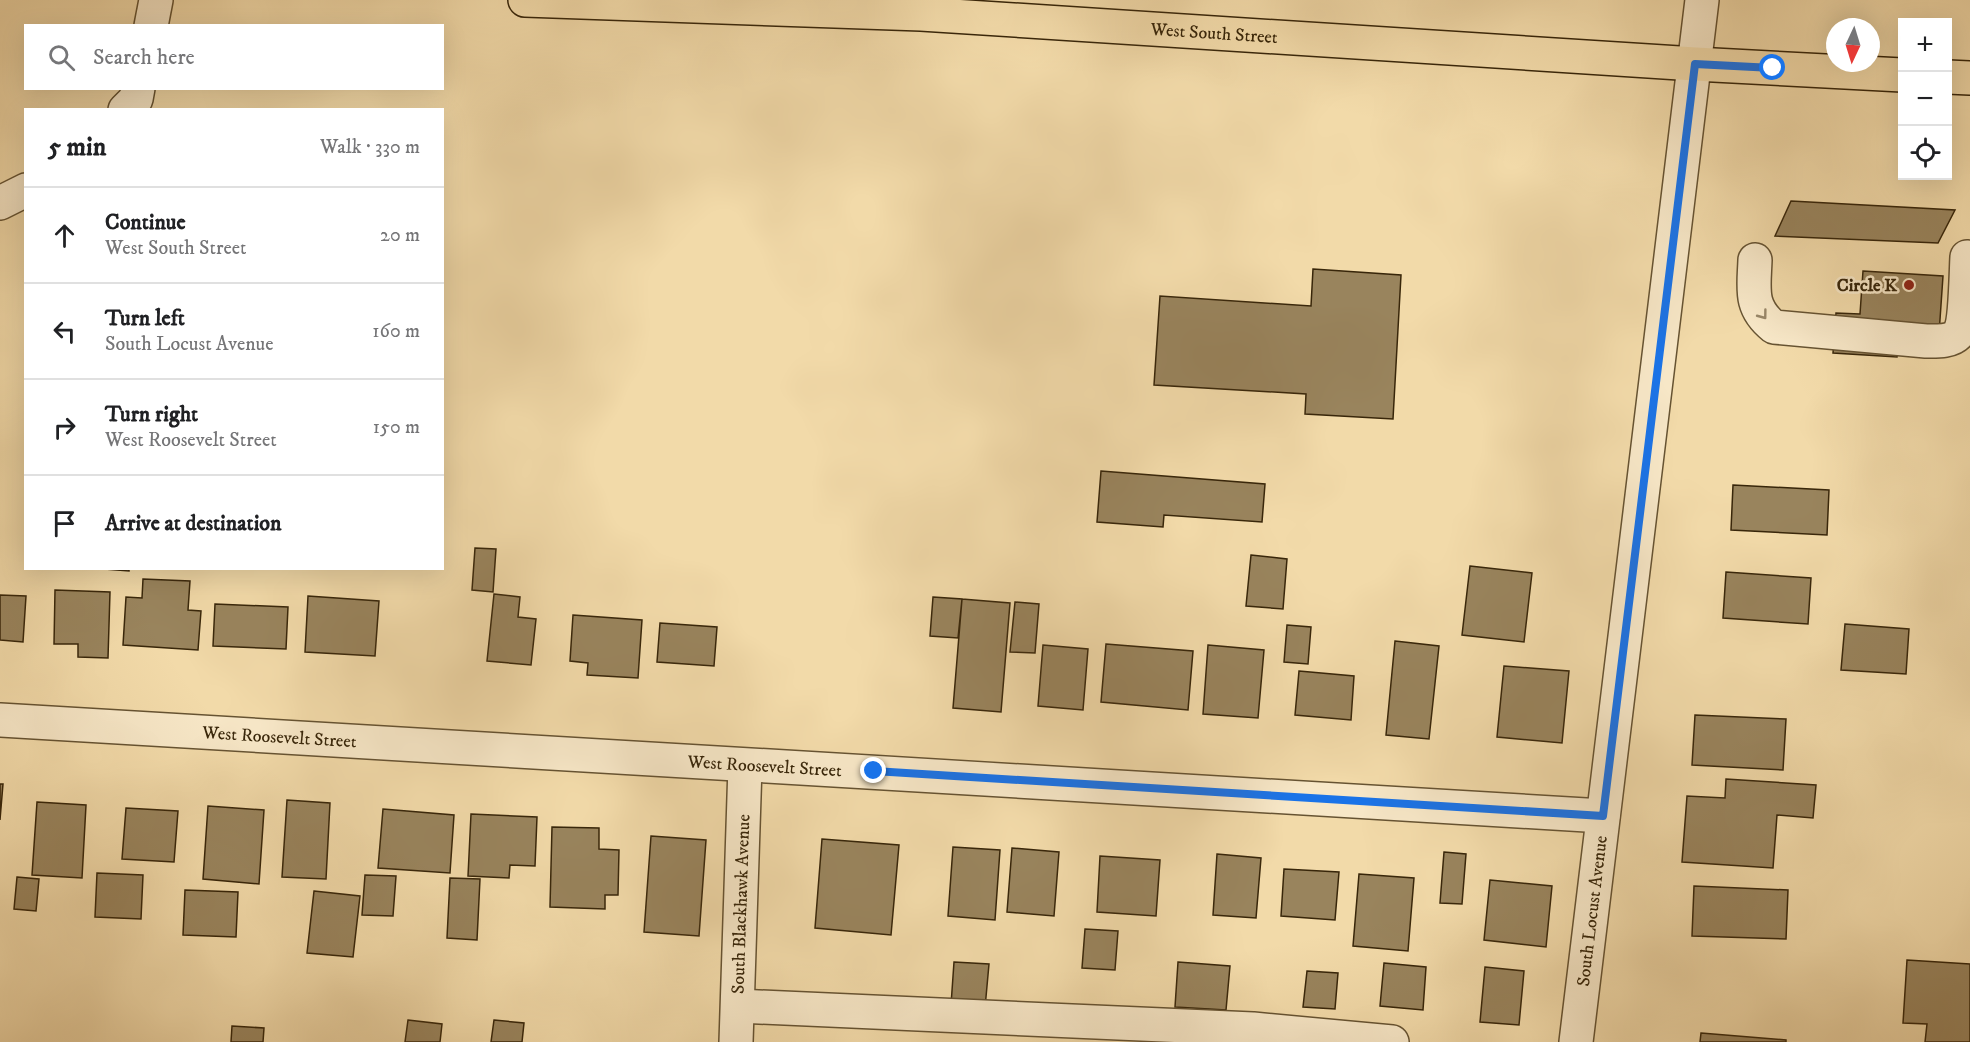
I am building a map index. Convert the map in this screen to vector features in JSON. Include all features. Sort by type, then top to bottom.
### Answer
[{"type":"main road","name":"West South Street","points":[[525,0],[921,7],[1695,64],[1898,75]]},
{"type":"main road","points":[[1952,77],[1970,78]]},
{"type":"street","points":[[151,24],[156,0]]},
{"type":"street","name":"South Locust Avenue","points":[[1576,1042],[1702,0]]},
{"type":"street","points":[[127,108],[136,99],[138,90]]},
{"type":"street","points":[[0,203],[24,191]]},
{"type":"street","points":[[1755,260],[1755,303],[1763,318],[1774,327],[1945,341],[1957,335],[1963,320],[1966,257]]},
{"type":"street","name":"West Roosevelt Street","points":[[0,720],[1603,816]]},
{"type":"street","name":"South Blackhawk Avenue","points":[[736,1042],[745,766]]},
{"type":"street","points":[[738,1006],[1253,1029],[1392,1042]]},
{"type":"building","name":"Circle K","points":[[1791,201],[1955,210],[1938,243],[1775,236]]},
{"type":"building","points":[[1313,269],[1401,275],[1393,419],[1305,414],[1306,394],[1154,385],[1160,296],[1311,306]]},
{"type":"building","points":[[1863,271],[1943,276],[1939,334],[1899,332],[1897,357],[1833,353],[1836,313],[1860,314]]},
{"type":"building","points":[[1101,471],[1265,484],[1262,522],[1164,515],[1163,527],[1097,522]]},
{"type":"building","points":[[1733,485],[1829,490],[1827,535],[1731,530]]},
{"type":"building","points":[[475,548],[496,549],[493,592],[472,590]]},
{"type":"building","points":[[1251,555],[1287,559],[1283,609],[1246,606]]},
{"type":"building","points":[[1470,566],[1532,573],[1524,642],[1462,635]]},
{"type":"building","points":[[1726,572],[1811,578],[1808,624],[1723,618]]},
{"type":"building","points":[[143,579],[190,581],[188,610],[201,611],[198,650],[123,645],[126,597],[142,598]]},
{"type":"building","points":[[55,590],[110,592],[108,658],[78,657],[78,644],[54,644]]},
{"type":"building","points":[[494,594],[520,597],[518,617],[536,619],[531,665],[487,661]]},
{"type":"building","points":[[0,595],[26,596],[23,642],[0,640]]},
{"type":"building","points":[[308,596],[379,601],[375,656],[305,652]]},
{"type":"building","points":[[933,597],[962,599],[958,638],[930,636]]},
{"type":"building","points":[[962,599],[1010,603],[1001,712],[953,708]]},
{"type":"building","points":[[1015,602],[1039,604],[1035,653],[1010,652]]},
{"type":"building","points":[[215,604],[288,607],[286,649],[213,646]]},
{"type":"building","points":[[573,615],[642,620],[638,678],[587,675],[588,663],[570,661]]},
{"type":"building","points":[[660,623],[717,627],[714,666],[657,662]]},
{"type":"building","points":[[1845,624],[1909,629],[1906,674],[1841,670]]},
{"type":"building","points":[[1287,625],[1311,627],[1308,664],[1284,662]]},
{"type":"building","points":[[1395,641],[1439,646],[1429,739],[1386,735]]},
{"type":"building","points":[[1106,644],[1193,651],[1188,710],[1101,702]]},
{"type":"building","points":[[1043,645],[1088,649],[1083,710],[1038,706]]},
{"type":"building","points":[[1208,645],[1264,650],[1258,718],[1203,714]]},
{"type":"building","points":[[1504,666],[1569,671],[1562,743],[1497,737]]},
{"type":"building","points":[[1299,671],[1354,676],[1351,720],[1295,715]]},
{"type":"building","points":[[1695,715],[1786,719],[1783,770],[1692,765]]},
{"type":"building","points":[[1726,779],[1816,785],[1813,818],[1777,815],[1773,868],[1682,862],[1687,796],[1725,798]]},
{"type":"building","points":[[0,784],[3,784],[0,820]]},
{"type":"building","points":[[287,800],[330,803],[326,879],[282,877]]},
{"type":"building","points":[[37,802],[86,805],[82,878],[32,875]]},
{"type":"building","points":[[208,806],[264,810],[259,884],[203,879]]},
{"type":"building","points":[[126,808],[178,811],[174,862],[122,859]]},
{"type":"building","points":[[383,809],[454,815],[450,873],[378,868]]},
{"type":"building","points":[[471,814],[537,817],[535,866],[510,865],[509,878],[468,876]]},
{"type":"building","points":[[552,827],[599,828],[599,849],[619,850],[618,895],[605,895],[605,909],[550,907]]},
{"type":"building","points":[[651,836],[706,840],[699,936],[644,932]]},
{"type":"building","points":[[822,839],[899,845],[891,935],[815,928]]},
{"type":"building","points":[[953,847],[1000,850],[995,920],[948,916]]},
{"type":"building","points":[[1012,848],[1059,852],[1054,916],[1007,912]]},
{"type":"building","points":[[1444,852],[1466,854],[1462,904],[1440,903]]},
{"type":"building","points":[[1217,854],[1261,858],[1256,918],[1213,915]]},
{"type":"building","points":[[1100,856],[1160,860],[1156,916],[1097,912]]},
{"type":"building","points":[[1284,869],[1339,872],[1335,920],[1281,916]]},
{"type":"building","points":[[97,873],[143,875],[141,919],[95,917]]},
{"type":"building","points":[[1359,874],[1414,878],[1408,951],[1353,946]]},
{"type":"building","points":[[365,875],[396,876],[393,916],[362,915]]},
{"type":"building","points":[[17,877],[39,879],[36,911],[14,909]]},
{"type":"building","points":[[450,878],[480,879],[477,940],[447,938]]},
{"type":"building","points":[[1490,880],[1552,886],[1546,947],[1484,940]]},
{"type":"building","points":[[1694,886],[1788,890],[1786,939],[1692,936]]},
{"type":"building","points":[[185,890],[238,892],[236,937],[183,935]]},
{"type":"building","points":[[314,891],[360,896],[353,957],[307,953]]},
{"type":"building","points":[[1085,929],[1118,931],[1115,970],[1082,968]]},
{"type":"building","points":[[1907,960],[1970,964],[1970,1042],[1925,1042],[1927,1024],[1903,1023]]},
{"type":"building","points":[[954,962],[989,964],[985,1008],[951,1005]]},
{"type":"building","points":[[1178,962],[1230,966],[1226,1010],[1175,1007]]},
{"type":"building","points":[[1384,963],[1426,967],[1423,1010],[1380,1006]]},
{"type":"building","points":[[1485,967],[1524,971],[1519,1025],[1480,1022]]},
{"type":"building","points":[[1307,971],[1338,973],[1335,1009],[1303,1007]]},
{"type":"building","points":[[408,1020],[442,1024],[440,1042],[405,1042]]},
{"type":"building","points":[[494,1020],[524,1023],[522,1042],[491,1042]]},
{"type":"building","points":[[232,1026],[264,1028],[263,1042],[231,1042]]},
{"type":"building","points":[[1701,1033],[1786,1040],[1786,1042],[1700,1042]]},
{"type":"place","name":"Circle K","points":[[1909,285]]},
{"type":"route","points":[[874,771],[1603,816],[1695,64],[1773,68]]}]
